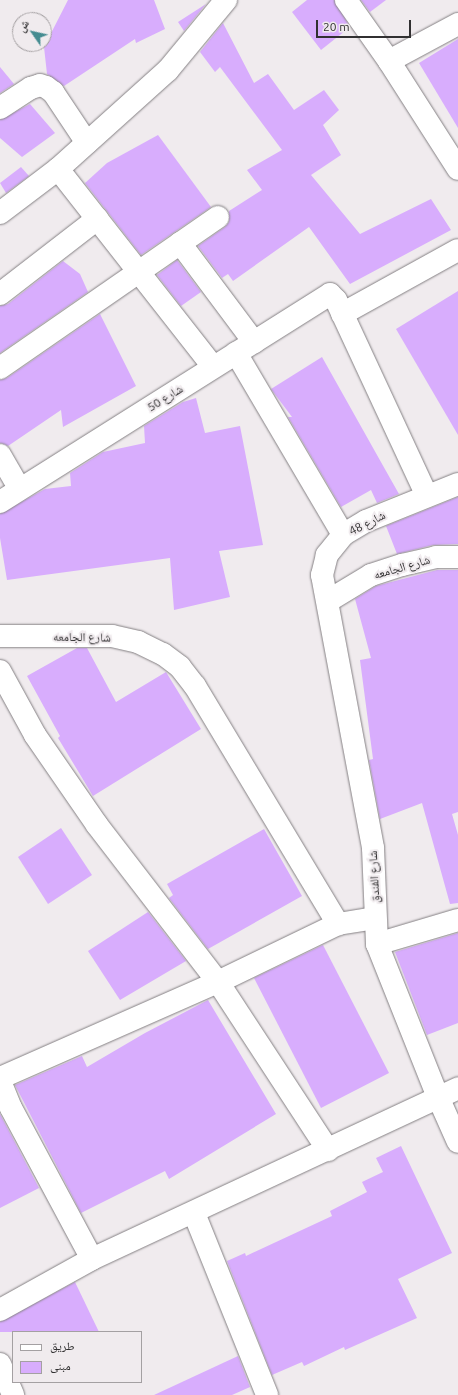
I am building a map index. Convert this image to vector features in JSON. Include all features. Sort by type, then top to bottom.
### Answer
[{"type":"street","points":[[0,213],[58,169],[168,70],[226,0]]},
{"type":"street","points":[[346,0],[390,61],[458,169]]},
{"type":"street","points":[[390,61],[458,24]]},
{"type":"street","points":[[0,108],[31,88],[40,85],[46,87],[53,92],[87,143]]},
{"type":"street","points":[[58,169],[213,368]]},
{"type":"street","points":[[0,368],[218,217]]},
{"type":"street","points":[[0,294],[97,219]]},
{"type":"street","points":[[180,243],[254,342]]},
{"type":"street","points":[[427,496],[342,314],[458,250]]},
{"type":"street","name":"شارع 50","points":[[0,502],[330,294],[336,300],[342,314]]},
{"type":"street","points":[[236,353],[343,535]]},
{"type":"street","points":[[0,455],[20,489]]},
{"type":"street","name":"شارع 48","points":[[328,601],[322,575],[327,555],[343,535],[366,521],[458,484]]},
{"type":"street","name":"شارع الجامعه","points":[[328,601],[371,575],[436,557],[458,557]]},
{"type":"street","name":"شارع الفندق","points":[[328,601],[373,848],[375,918],[378,944],[438,1097],[458,1142]]},
{"type":"street","name":"شارع الجامعه","points":[[0,636],[112,636],[138,642],[163,654],[180,666],[195,686],[338,924]]},
{"type":"street","points":[[0,671],[35,735],[97,825],[218,982],[328,1150]]},
{"type":"street","points":[[92,1259],[6,1111],[0,1080],[218,982],[338,924],[375,918]]},
{"type":"street","points":[[378,944],[458,920]]},
{"type":"street","points":[[0,1310],[92,1259],[194,1213],[458,1088]]},
{"type":"street","points":[[194,1213],[267,1395]]},
{"type":"street","points":[[0,1364],[13,1395]]},
{"type":"building","points":[[68,0],[154,0],[165,29],[136,43],[135,39],[64,86],[47,74],[45,52],[52,52],[52,31]]},
{"type":"building","points":[[307,0],[334,0],[350,27],[321,50],[292,12]]},
{"type":"building","points":[[361,0],[386,0],[370,12]]},
{"type":"building","points":[[206,4],[184,31],[178,22]]},
{"type":"building","points":[[223,23],[254,83],[268,74],[294,110],[324,90],[339,110],[323,125],[341,155],[311,175],[360,234],[431,199],[451,230],[350,284],[309,227],[233,281],[228,274],[222,278],[198,246],[225,227],[229,222],[229,211],[262,190],[247,170],[282,150],[220,67],[215,72],[200,52]]},
{"type":"building","points":[[458,39],[458,128],[419,63]]},
{"type":"building","points":[[0,67],[14,84],[0,93]]},
{"type":"building","points":[[30,104],[55,133],[22,157],[0,138],[0,120]]},
{"type":"building","points":[[158,135],[211,207],[141,255],[85,183],[107,163]]},
{"type":"building","points":[[21,167],[29,176],[6,193],[0,183]]},
{"type":"building","points":[[177,260],[201,292],[181,306],[157,275]]},
{"type":"building","points":[[63,261],[80,274],[88,292],[0,353],[0,306],[8,304]]},
{"type":"building","points":[[458,291],[458,435],[396,329]]},
{"type":"building","points":[[100,314],[136,386],[63,427],[61,410],[8,446],[0,443],[0,380],[7,378]]},
{"type":"building","points":[[322,357],[399,494],[377,503],[371,490],[341,507],[288,417],[292,417],[271,389]]},
{"type":"building","points":[[196,398],[205,433],[240,426],[263,545],[219,551],[230,597],[174,610],[170,558],[7,580],[0,538],[0,514],[45,489],[71,486],[70,473],[103,452],[145,443],[144,426],[183,402]]},
{"type":"building","points":[[458,497],[458,544],[433,545],[397,554],[386,526]]},
{"type":"building","points":[[437,570],[458,570],[458,812],[452,814],[458,835],[458,903],[450,904],[422,803],[380,819],[369,760],[373,759],[360,660],[371,658],[355,599],[376,586]]},
{"type":"building","points":[[77,648],[87,648],[116,702],[166,672],[201,729],[93,796],[58,738],[60,736],[27,676]]},
{"type":"building","points":[[61,828],[92,875],[48,904],[18,857]]},
{"type":"building","points":[[264,829],[302,896],[208,949],[169,898],[173,895],[167,884]]},
{"type":"building","points":[[148,912],[186,961],[120,1000],[88,951]]},
{"type":"building","points":[[458,933],[458,1023],[427,1035],[395,952]]},
{"type":"building","points":[[323,945],[389,1073],[321,1108],[254,978]]},
{"type":"building","points":[[208,1000],[276,1114],[169,1179],[165,1171],[81,1213],[15,1085],[82,1056],[87,1067],[145,1033]]},
{"type":"building","points":[[0,1114],[39,1188],[0,1208]]},
{"type":"building","points":[[401,1146],[452,1253],[398,1279],[417,1318],[345,1350],[344,1347],[304,1366],[302,1362],[272,1375],[227,1261],[245,1253],[246,1256],[332,1216],[330,1211],[367,1192],[362,1182],[383,1172],[376,1158]]},
{"type":"building","points":[[75,1282],[99,1331],[0,1332],[0,1322]]},
{"type":"building","points":[[238,1356],[250,1387],[232,1395],[154,1395]]}]
